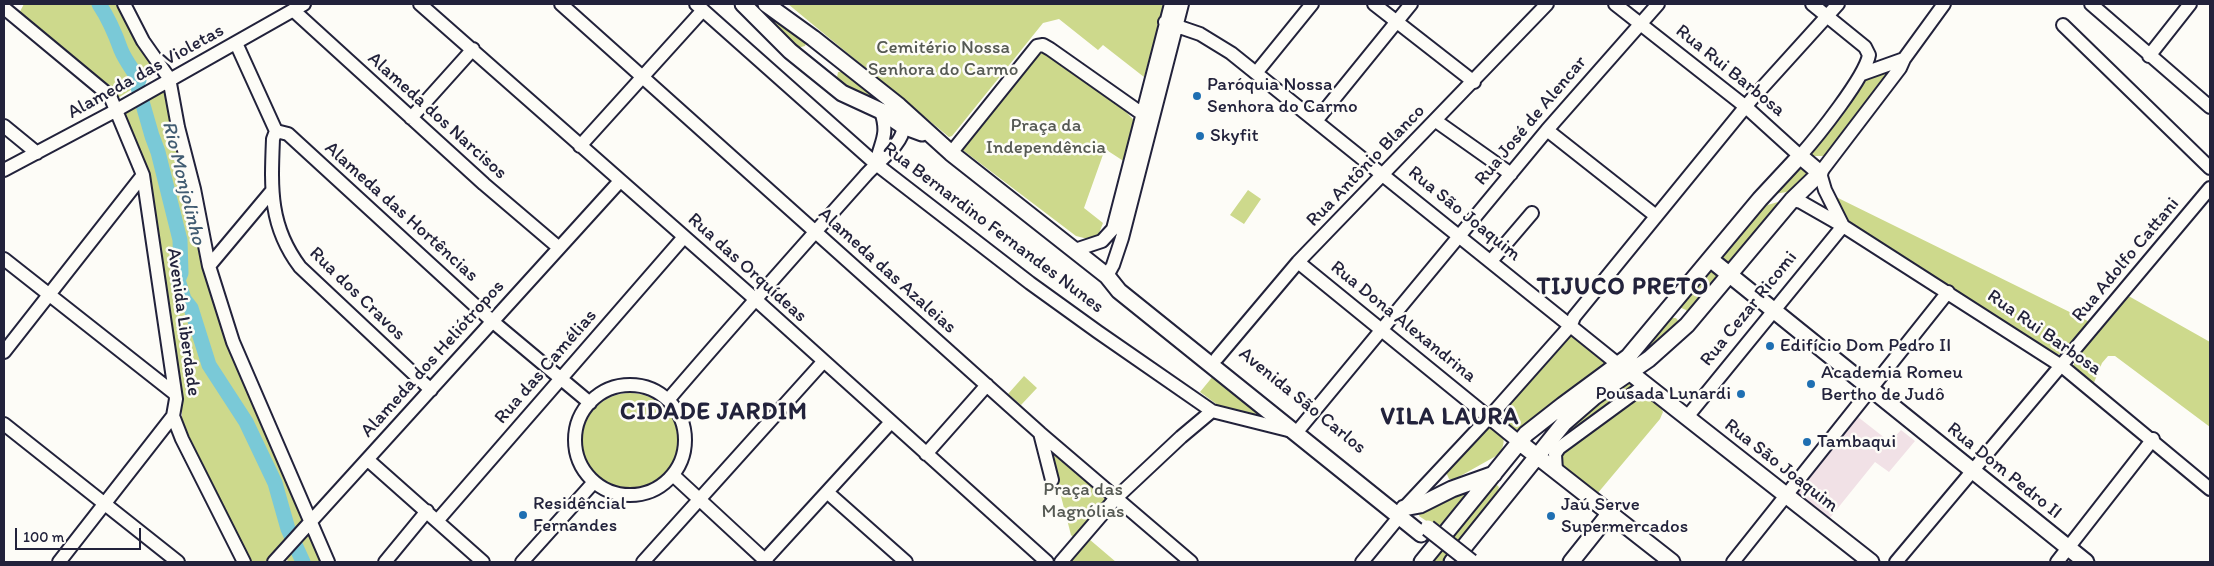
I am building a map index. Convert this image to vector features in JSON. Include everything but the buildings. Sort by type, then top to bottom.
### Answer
[{"type":"main road","name":"Avenida São Carlos","points":[[743,4],[790,51],[842,93],[881,111],[903,126],[912,128],[948,150]]},
{"type":"main road","name":"Avenida São Carlos","points":[[766,4],[813,38],[899,106],[948,150],[1107,276],[1119,291],[1298,429],[1424,531],[1471,562]]},
{"type":"main road","points":[[790,51],[804,52],[808,50],[813,38]]},
{"type":"main road","points":[[828,82],[834,71],[847,65]]},
{"type":"main road","points":[[899,106],[903,126]]},
{"type":"main road","points":[[1454,562],[1505,496],[1574,413],[1624,369],[1669,308],[1760,199],[1800,156]]},
{"type":"main road","name":"Rua Rui Barbosa","points":[[1800,156],[1820,173]]},
{"type":"main road","points":[[1422,562],[1526,434],[1551,414],[1624,369],[1649,359],[1687,325],[1792,200],[1820,173]]},
{"type":"main road","points":[[1760,199],[1792,200]]},
{"type":"main road","name":"Rua Dom Pedro II","points":[[1710,259],[2086,562]]},
{"type":"main road","name":"Avenida São Carlos","points":[[1107,276],[1126,283],[1217,358],[1298,429]]},
{"type":"main road","points":[[1669,308],[1680,312],[1687,325]]},
{"type":"main road","points":[[1645,386],[1649,359]]},
{"type":"main road","name":"Rua São Joaquim","points":[[1624,369],[1871,562]]},
{"type":"main road","name":"Rua Dona Alexandrina","points":[[1519,442],[1672,562]]},
{"type":"main road","points":[[1402,513],[1497,470]]},
{"type":"main road","points":[[1497,470],[1505,482],[1505,496]]},
{"type":"main road","points":[[1571,562],[1610,513]]},
{"type":"main road","name":"Avenida São Carlos","points":[[1424,531],[1454,562]]},
{"type":"street","points":[[124,4],[165,81],[194,189],[209,266],[233,342],[309,522],[328,562]]},
{"type":"street","name":"Rua das Orquídeas","points":[[420,4],[755,299],[1047,562]]},
{"type":"street","name":"Alameda das Azaleias","points":[[561,4],[1040,433],[1153,532],[1191,562]]},
{"type":"street","points":[[1171,4],[1171,24]]},
{"type":"street","points":[[1107,276],[1114,265],[1118,230],[1171,24],[1182,4]]},
{"type":"street","points":[[1256,73],[1312,4]]},
{"type":"street","points":[[1374,4],[1474,82]]},
{"type":"street","points":[[1316,121],[1411,4]]},
{"type":"street","name":"Rua Antônio Blanco","points":[[1217,358],[1298,262],[1474,82],[1546,4]]},
{"type":"street","name":"Rua Rui Barbosa","points":[[1615,4],[1746,107],[1800,156]]},
{"type":"street","name":"Rua José de Alencar","points":[[1298,429],[1382,331],[1547,130],[1658,4]]},
{"type":"street","points":[[1800,156],[1862,74],[1868,60],[1868,51],[1812,4]]},
{"type":"street","points":[[1362,562],[1402,513],[1571,325],[1574,317],[1746,107],[1838,4]]},
{"type":"street","points":[[1843,226],[1825,190],[1820,173],[1900,68],[1904,59],[1944,4]]},
{"type":"street","points":[[2091,4],[2210,107]]},
{"type":"street","points":[[2149,56],[2190,4]]},
{"type":"street","name":"Alameda das Violetas","points":[[4,170],[299,7]]},
{"type":"street","name":"Alameda dos Narcisos","points":[[299,7],[411,118],[558,248]]},
{"type":"street","points":[[580,146],[642,77],[700,7]]},
{"type":"street","name":"Rua Bernardino Fernandes Nunes","points":[[700,7],[876,164],[1030,283],[1098,332],[1212,411],[1298,429]]},
{"type":"street","name":"Avenida Liberdade","points":[[4,8],[110,96],[120,107],[143,175],[176,398],[173,416],[189,457],[244,562]]},
{"type":"street","name":"Rua São Joaquim","points":[[1171,24],[1216,42],[1624,369]]},
{"type":"street","points":[[2063,25],[2210,168]]},
{"type":"street","points":[[236,43],[276,131]]},
{"type":"street","points":[[948,150],[1037,46],[1050,48],[1147,117]]},
{"type":"street","points":[[411,118],[473,49]]},
{"type":"street","points":[[1862,74],[1904,59]]},
{"type":"street","points":[[876,164],[886,126],[881,111]]},
{"type":"street","points":[[1436,121],[1511,174]]},
{"type":"street","points":[[4,126],[37,153]]},
{"type":"street","points":[[668,400],[755,299],[898,142],[903,126]]},
{"type":"street","points":[[1547,130],[1656,216]]},
{"type":"street","name":"Rua dos Cravos","points":[[276,131],[273,139],[271,192],[277,224],[290,254],[300,267],[431,390]]},
{"type":"street","name":"Alameda das Hortências","points":[[276,131],[288,134],[492,321],[590,403]]},
{"type":"street","points":[[4,352],[143,175]]},
{"type":"street","name":"Alameda dos Heliótropos","points":[[274,562],[620,181]]},
{"type":"street","name":"Rua Adolfo Cattani","points":[[1896,562],[2063,366],[2210,188]]},
{"type":"street","points":[[209,266],[271,192]]},
{"type":"street","name":"Rua Rui Barbosa","points":[[1792,200],[1801,202],[1843,226],[2063,366],[2153,439],[2210,489]]},
{"type":"street","points":[[1491,261],[1532,213]]},
{"type":"street","name":"Rua Cezar Ricomi","points":[[1687,417],[1843,226]]},
{"type":"street","points":[[1075,250],[1102,241],[1118,230]]},
{"type":"street","name":"Rua das Camélias","points":[[437,521],[684,238]]},
{"type":"street","points":[[4,259],[174,393]]},
{"type":"street","name":"Rua Dona Alexandrina","points":[[1298,262],[1519,442]]},
{"type":"street","points":[[1733,562],[1948,292]]},
{"type":"street","points":[[643,562],[823,362]]},
{"type":"street","points":[[926,454],[987,385]]},
{"type":"street","points":[[620,386],[637,386],[654,390],[668,400],[678,413],[684,428],[685,445],[681,461],[673,475],[660,487],[643,494],[626,495],[617,493],[609,491],[594,482],[583,468],[576,443],[580,418],[590,403],[603,392],[620,386]]},
{"type":"street","points":[[1556,471],[1555,454],[1559,448],[1645,386]]},
{"type":"street","points":[[1061,562],[1116,498],[1180,437],[1212,411]]},
{"type":"street","points":[[59,562],[173,416]]},
{"type":"street","points":[[673,475],[765,562],[891,422]]},
{"type":"street","points":[[4,424],[178,562]]},
{"type":"street","points":[[1040,433],[1052,480]]},
{"type":"street","points":[[2058,562],[2153,439]]},
{"type":"street","points":[[368,460],[483,562]]},
{"type":"street","points":[[1440,471],[1452,489]]},
{"type":"street","points":[[522,562],[594,482]]},
{"type":"street","points":[[827,492],[906,562]]},
{"type":"street","points":[[385,562],[427,511]]},
{"type":"shaded area","points":[[1858,417],[1890,442],[1901,430],[1915,441],[1889,472],[1875,462],[1829,519],[1797,493]]},
{"type":"green space","points":[[24,4],[117,4],[128,28],[153,68],[153,76],[118,98],[114,96],[18,15]]},
{"type":"green space","points":[[750,4],[761,4],[807,40],[805,46],[797,48]]},
{"type":"green space","name":"Cemitério Nossa Senhora do Carmo","points":[[788,4],[1165,4],[1144,77],[1103,45],[1098,50],[1059,19],[1043,23],[952,136],[949,137]]},
{"type":"green space","name":"Praça da Independência","points":[[1039,49],[1108,97],[1132,117],[1137,125],[1125,162],[1105,149],[1084,208],[1103,223],[1096,241],[1076,236],[960,148]]},
{"type":"green space","points":[[838,72],[844,72],[881,97],[879,105],[836,83]]},
{"type":"green space","points":[[1885,73],[1886,75],[1825,156],[1813,156],[1811,152],[1863,80]]},
{"type":"green space","points":[[158,92],[164,93],[184,166],[202,260],[305,520],[268,562],[246,562],[179,426],[182,417],[182,394],[153,200],[121,112]]},
{"type":"green space","points":[[1799,164],[1810,173],[1793,191],[1774,194]]},
{"type":"green space","points":[[1248,190],[1261,199],[1244,224],[1230,215]]},
{"type":"green space","points":[[1832,195],[2092,323],[2064,355],[2057,354],[1844,220]]},
{"type":"green space","points":[[1778,202],[1779,205],[1729,263],[1727,264],[1720,259],[1764,206]]},
{"type":"green space","points":[[1711,268],[1719,276],[1688,315],[1686,310],[1679,307]]},
{"type":"green space","points":[[2125,294],[2210,342],[2210,427],[2115,356],[2108,356],[2102,363],[2093,385],[2073,367],[2077,354]]},
{"type":"green space","points":[[1670,318],[1676,318],[1679,322],[1637,361],[1635,358]]},
{"type":"green space","points":[[1574,333],[1608,364],[1519,432],[1514,432],[1499,415],[1567,336]]},
{"type":"green space","points":[[1214,375],[1269,419],[1219,406],[1200,392]]},
{"type":"green space","points":[[1024,376],[1037,388],[1021,405],[1008,394]]},
{"type":"green space","points":[[1629,381],[1634,387],[1552,460],[1546,456],[1568,425]]},
{"type":"green space","points":[[630,393],[648,397],[664,407],[674,423],[678,441],[674,459],[664,475],[648,485],[630,489],[612,485],[596,475],[586,459],[582,441],[586,423],[596,407],[612,397]]},
{"type":"green space","points":[[1641,397],[1657,402],[1663,412],[1660,419],[1597,494],[1557,462],[1557,455]]},
{"type":"green space","points":[[1488,427],[1491,427],[1503,436],[1503,445],[1500,452],[1455,479],[1449,479],[1446,472]]},
{"type":"green space","name":"Praça das Magnólias","points":[[1048,446],[1107,493],[1108,499],[1075,539],[1071,535]]},
{"type":"green space","points":[[1478,483],[1445,524],[1434,526],[1419,516],[1420,512]]},
{"type":"green space","points":[[1495,483],[1499,487],[1496,497],[1444,562],[1428,562]]},
{"type":"green space","points":[[308,532],[323,562],[288,562],[285,554]]},
{"type":"green space","points":[[1089,539],[1116,562],[1069,562]]},
{"type":"waterway","name":"Rio Monjolinho","points":[[99,4],[106,15],[123,54],[139,80],[137,84],[158,152],[180,240],[181,273],[178,280],[184,299],[191,308],[209,365],[246,422],[275,483],[288,529],[303,562]]},
{"type":"place","name":"Paróquia Nossa Senhora do Carmo","points":[[1197,96]]},
{"type":"place","name":"Skyfit","points":[[1200,136]]},
{"type":"place","name":"Edifício Dom Pedro II","points":[[1770,346]]},
{"type":"place","name":"Academia Romeu Bertho de Judô","points":[[1811,384]]},
{"type":"place","name":"Pousada Lunardi","points":[[1741,394]]},
{"type":"place","name":"Tambaqui","points":[[1807,442]]},
{"type":"place","name":"Residêncial Fernandes","points":[[523,515]]},
{"type":"place","name":"Jaú Serve Supermercados","points":[[1551,516]]},
{"type":"district","name":"TIJUCO PRETO","points":[[1623,288]]},
{"type":"district","name":"CIDADE JARDIM","points":[[714,413]]},
{"type":"district","name":"VILA LAURA","points":[[1450,418]]}]
